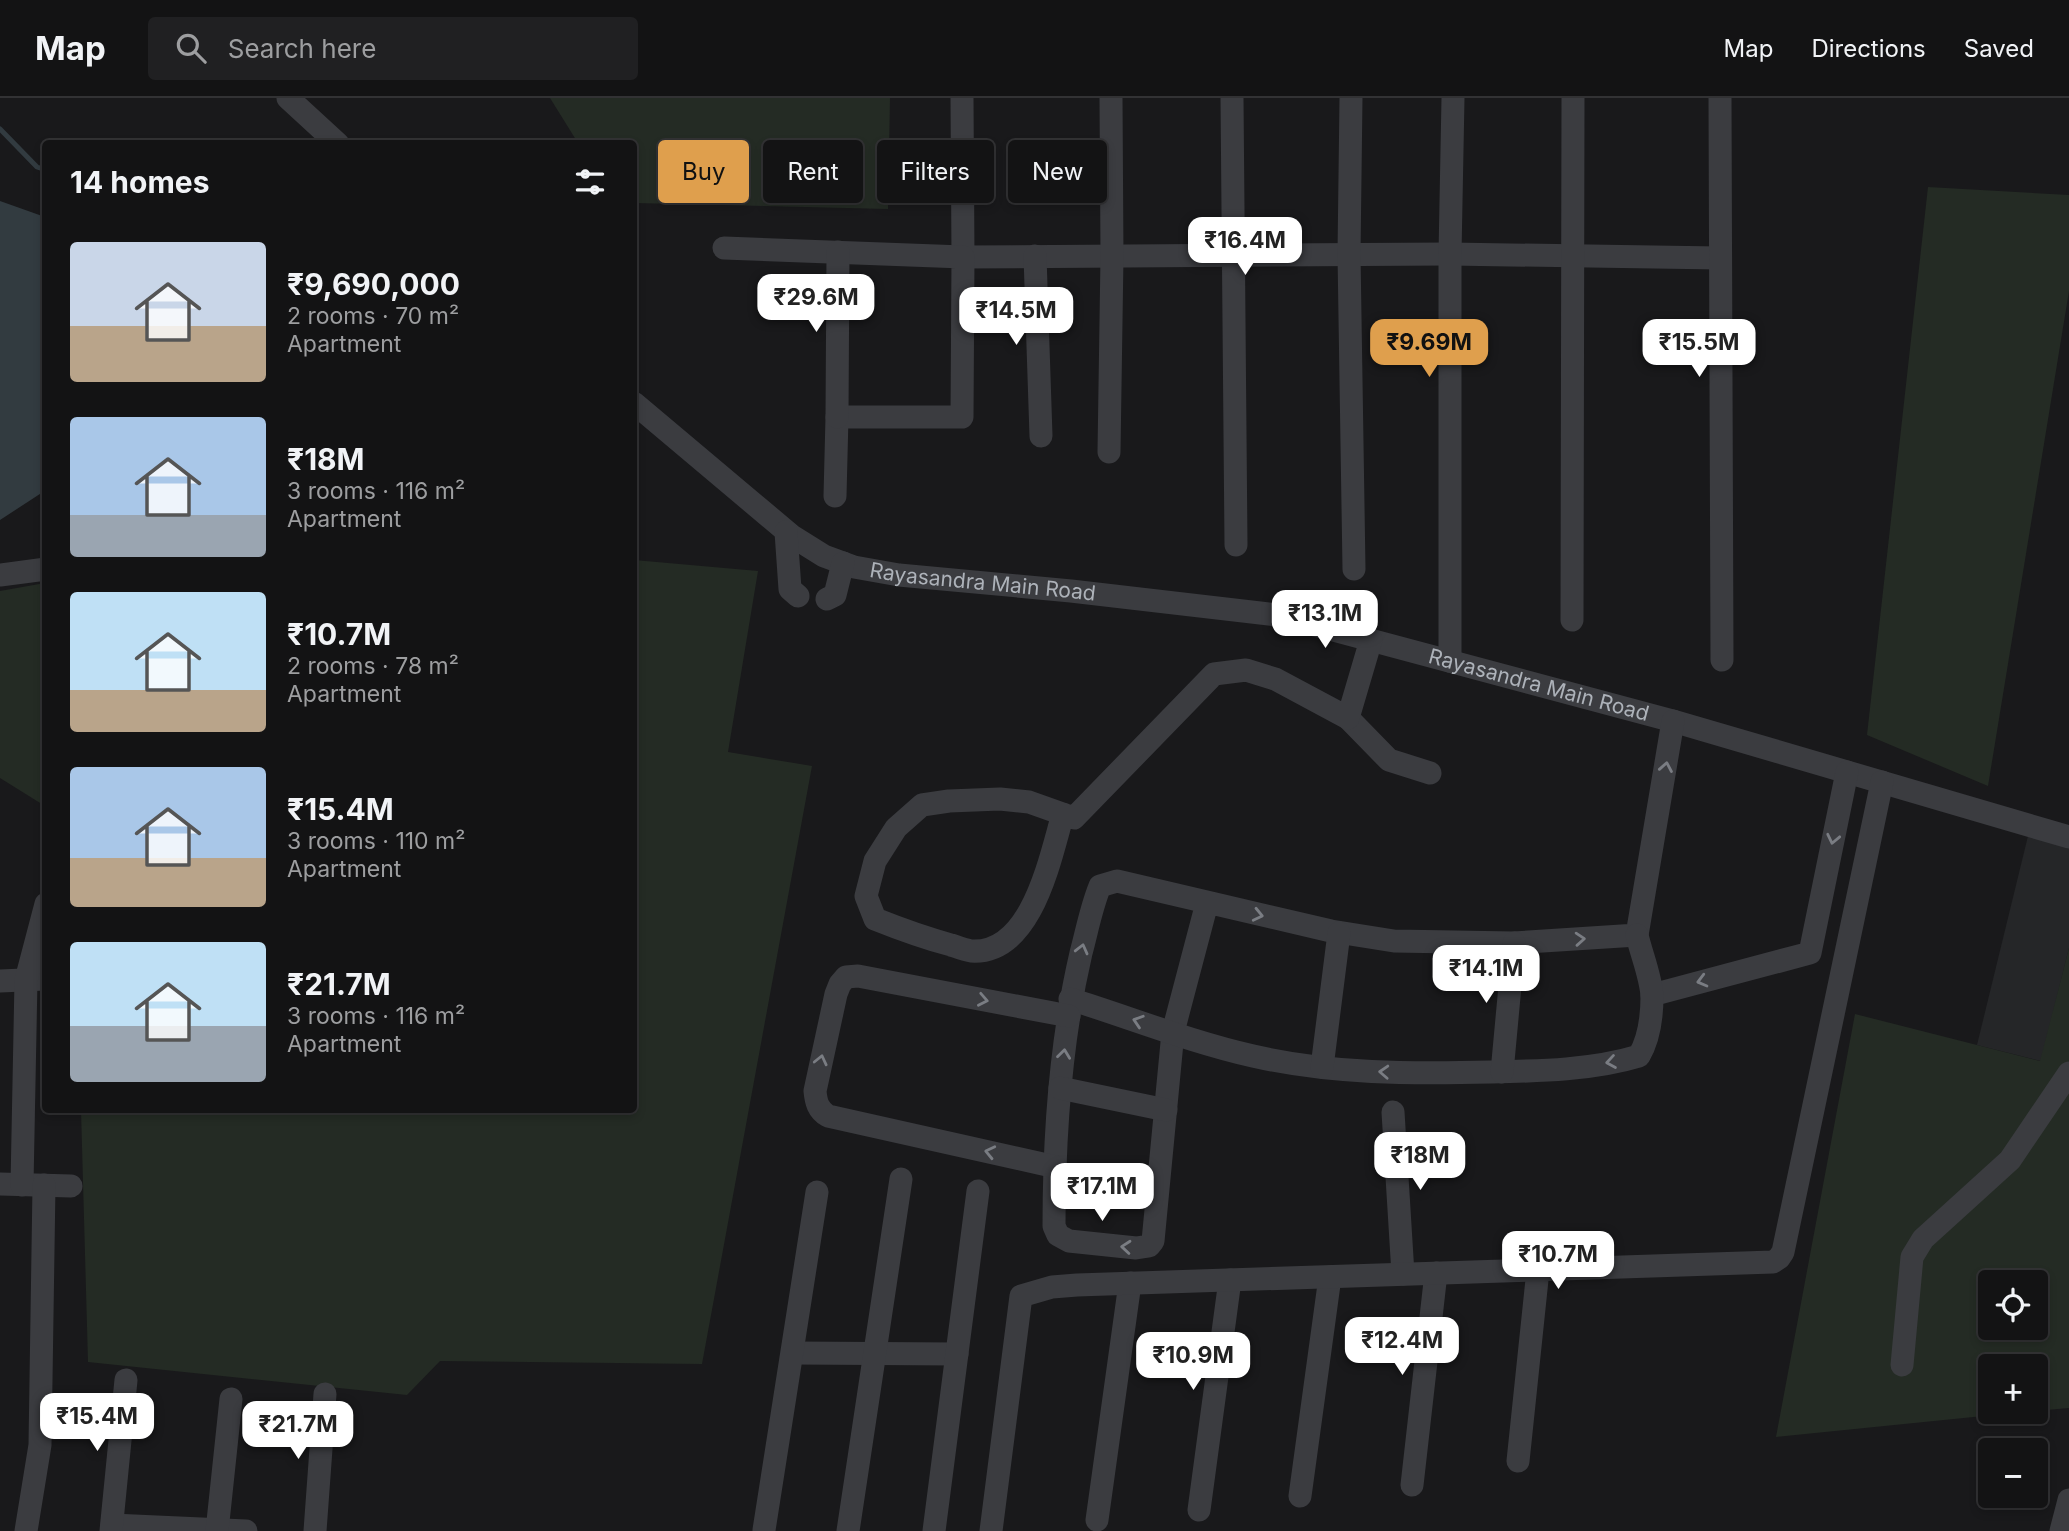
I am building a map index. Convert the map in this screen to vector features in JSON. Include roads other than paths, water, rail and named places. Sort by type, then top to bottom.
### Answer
[{"type":"street","points":[[288,98],[334,140]]},
{"type":"street","points":[[837,417],[962,417],[962,98]]},
{"type":"street","points":[[1109,452],[1111,98]]},
{"type":"street","points":[[1233,98],[1236,545]]},
{"type":"street","points":[[1351,98],[1349,254],[1354,569]]},
{"type":"street","points":[[1450,661],[1450,254],[1453,98]]},
{"type":"street","points":[[1572,621],[1573,98]]},
{"type":"street","points":[[1720,98],[1722,660]]},
{"type":"street","points":[[724,248],[962,257],[1450,254],[1720,258]]},
{"type":"street","points":[[835,496],[838,252]]},
{"type":"street","points":[[1035,256],[1041,436]]},
{"type":"street","name":"Rayasandra Main Road","points":[[637,406],[786,532],[824,556],[853,567],[899,575],[1071,591],[1277,615],[1673,721],[2069,836]]},
{"type":"street","points":[[786,532],[790,589],[798,596]]},
{"type":"street","points":[[827,599],[835,595],[843,563]]},
{"type":"street","points":[[0,575],[42,570]]},
{"type":"street","points":[[1348,718],[1371,640]]},
{"type":"street","points":[[1063,814],[1044,878],[1021,927],[1005,942],[972,951],[937,942],[875,919],[866,896],[875,860],[896,828],[922,805],[949,800],[1000,799],[1029,802],[1063,814],[1074,818],[1214,674],[1246,670],[1275,679],[1348,718],[1389,760],[1430,773]]},
{"type":"street","points":[[1056,1167],[828,1116],[821,1111],[816,1103],[815,1091],[836,994],[846,977],[858,976],[1070,1007],[1173,1032],[1253,1056],[1322,1067],[1407,1073],[1502,1072],[1585,1066],[1639,1056],[1648,1032],[1652,995],[1637,935],[1673,721]]},
{"type":"street","points":[[1652,995],[1810,953],[1847,772]]},
{"type":"street","points":[[991,1531],[1021,1296],[1052,1287],[1130,1283],[1773,1262],[1780,1258],[1882,782]]},
{"type":"street","points":[[1207,903],[1173,1032],[1155,1234],[1149,1246],[1136,1248],[1069,1241],[1058,1235],[1054,1226],[1060,1088],[1070,1007],[1093,904],[1100,886],[1117,881],[1339,933],[1394,941],[1514,943],[1637,935]]},
{"type":"street","points":[[1322,1067],[1339,933]]},
{"type":"street","points":[[26,1531],[40,1445],[22,1185],[36,979],[42,934]]},
{"type":"street","points":[[1502,1072],[1514,943]]},
{"type":"street","points":[[0,981],[36,979]]},
{"type":"street","points":[[1902,1365],[1912,1257],[1923,1239],[2010,1160],[2069,1073]]},
{"type":"street","points":[[1060,1088],[1166,1110]]},
{"type":"street","points":[[1393,1112],[1403,1274]]},
{"type":"street","points":[[848,1531],[901,1179]]},
{"type":"street","points":[[22,1185],[71,1186]]},
{"type":"street","points":[[934,1531],[978,1191]]},
{"type":"street","points":[[764,1530],[817,1192]]},
{"type":"street","points":[[1518,1461],[1538,1270]]},
{"type":"street","points":[[1412,1485],[1436,1273]]},
{"type":"street","points":[[1300,1496],[1330,1277]]},
{"type":"street","points":[[1199,1510],[1230,1280]]},
{"type":"street","points":[[1097,1520],[1130,1283]]},
{"type":"street","points":[[793,1353],[957,1353]]},
{"type":"street","points":[[127,1380],[111,1528],[246,1531]]},
{"type":"street","points":[[314,1531],[325,1394]]},
{"type":"street","points":[[217,1530],[231,1399]]},
{"type":"street","points":[[2061,1531],[2069,1500]]},
{"type":"waterway","points":[[0,129],[37,167],[42,169]]}]
